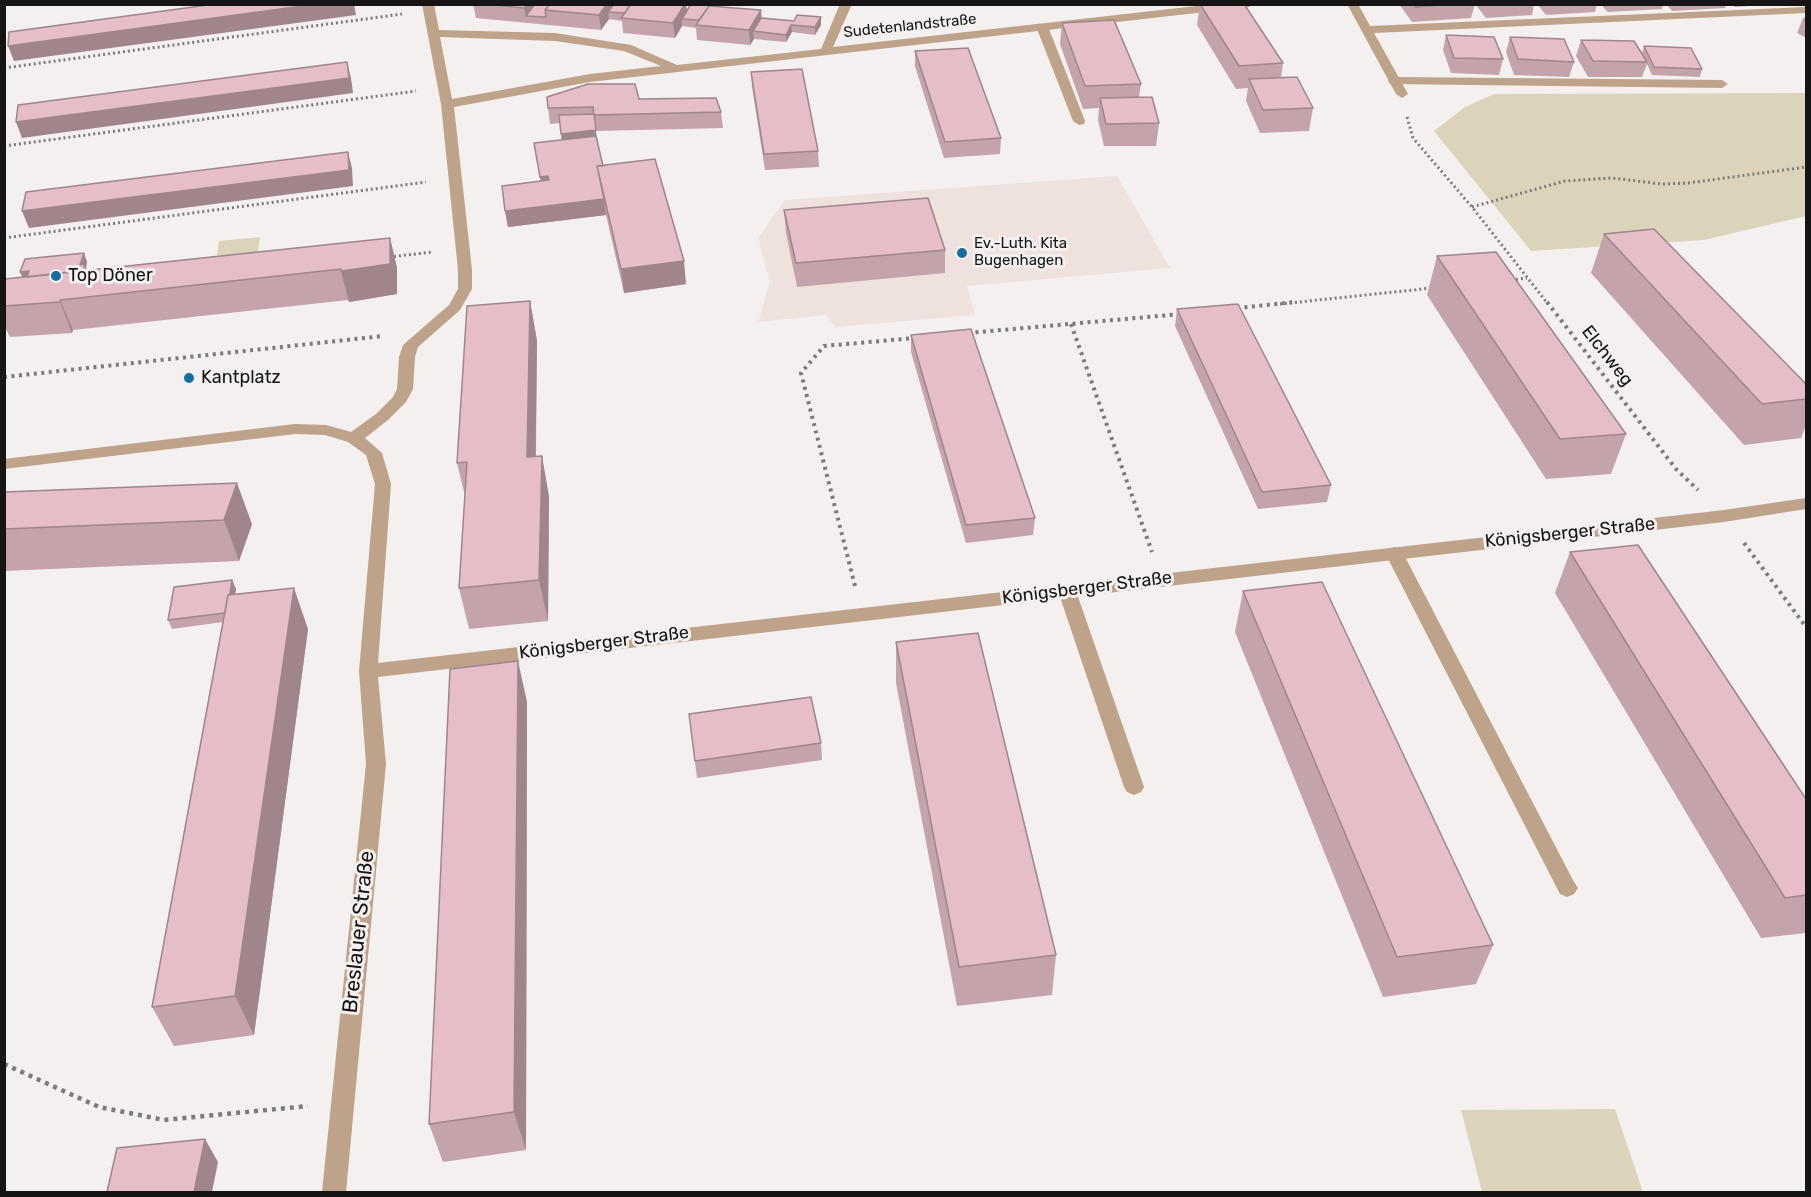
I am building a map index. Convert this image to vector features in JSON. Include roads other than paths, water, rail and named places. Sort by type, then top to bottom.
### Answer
[{"type":"street","name":"Sudetenlandstraße","points":[[825,52],[846,4]]},
{"type":"street","points":[[1352,4],[1402,94]]},
{"type":"street","name":"Sudetenlandstraße","points":[[447,104],[590,78],[1242,5]]},
{"type":"street","points":[[354,438],[382,417],[400,399],[405,389],[407,357],[411,345],[446,315],[462,297],[466,279],[447,104],[435,33],[428,7]]},
{"type":"street","points":[[1365,30],[1806,10]]},
{"type":"street","points":[[1042,29],[1079,121]]},
{"type":"street","name":"Sudetenlandstraße","points":[[435,33],[565,38],[627,48],[676,68]]},
{"type":"street","points":[[1394,81],[1722,84]]},
{"type":"street","points":[[4,464],[296,429],[326,430],[354,438],[374,453],[383,484],[368,671]]},
{"type":"street","name":"Königsberger Straße","points":[[368,671],[1724,516],[1806,504]]},
{"type":"street","points":[[1394,553],[1567,888]]},
{"type":"street","points":[[1066,591],[1134,787]]},
{"type":"street","name":"Breslauer Straße","points":[[334,1192],[376,764],[368,671]]},
{"type":"place","name":"Ev.-Luth. Kita Bugenhagen","points":[[962,253]]},
{"type":"place","name":"Top Döner","points":[[56,276]]},
{"type":"place","name":"Kantplatz","points":[[189,378]]}]
